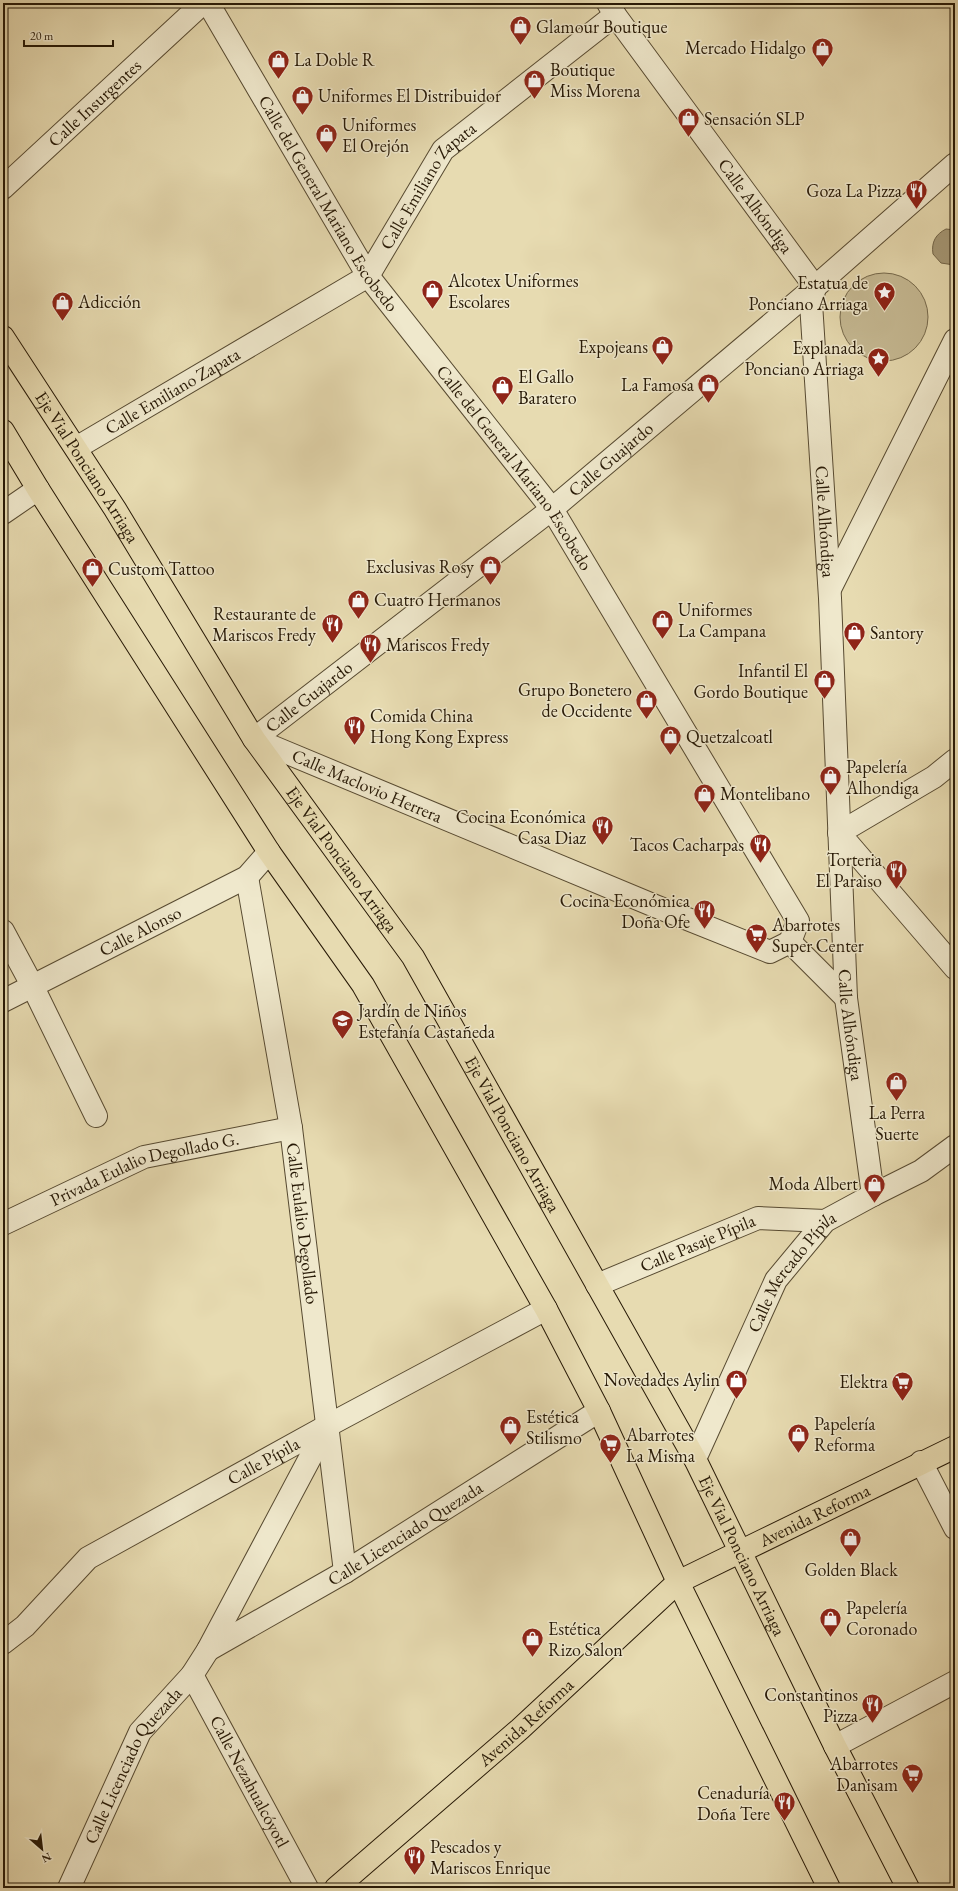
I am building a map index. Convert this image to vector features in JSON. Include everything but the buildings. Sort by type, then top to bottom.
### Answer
[{"type":"main road","name":"Eje Vial Ponciano Arriaga","points":[[3,337],[115,509],[254,739],[412,957],[695,1459],[835,1746],[908,1888]]},
{"type":"main road","points":[[3,431],[38,489],[269,852],[362,985],[546,1309],[599,1411],[678,1582],[829,1888]]},
{"type":"main road","name":"Avenida Reforma","points":[[336,1888],[520,1729],[678,1582],[740,1553],[921,1462],[955,1447]]},
{"type":"street","name":"Calle Insurgentes","points":[[3,188],[204,3]]},
{"type":"street","name":"Calle del General Mariano Escobedo","points":[[208,3],[368,276],[552,509],[798,921],[790,942]]},
{"type":"street","name":"Calle Emiliano Zapata","points":[[76,448],[368,276],[443,150],[612,9]]},
{"type":"street","name":"Calle Alhóndiga","points":[[612,9],[815,287],[811,303],[829,590],[846,998],[873,1195]]},
{"type":"street","name":"Calle Guajardo","points":[[254,739],[552,509],[815,287],[955,164]]},
{"type":"street","name":"Calle Alhóndiga","points":[[829,590],[955,340]]},
{"type":"street","points":[[3,512],[38,489]]},
{"type":"street","name":"Calle Maclovio Herrera","points":[[254,739],[640,900],[770,952],[790,942]]},
{"type":"street","points":[[955,760],[934,777],[839,833],[955,968]]},
{"type":"street","name":"Calle Alonso","points":[[3,1000],[248,877],[269,852]]},
{"type":"street","name":"Calle Eulalio Degollado","points":[[248,877],[291,1128],[345,1572]]},
{"type":"street","points":[[3,931],[32,985],[96,1116]]},
{"type":"street","points":[[790,942],[846,998]]},
{"type":"street","name":"Privada Eulalio Degollado G.","points":[[3,1224],[144,1157],[291,1128]]},
{"type":"street","name":"Calle Mercado Pípila","points":[[695,1459],[776,1280],[825,1221],[921,1171],[955,1146]]},
{"type":"street","name":"Calle Pasaje Pípila","points":[[597,1285],[758,1218],[825,1221]]},
{"type":"street","name":"Calle Pípila","points":[[3,1643],[25,1626],[88,1558],[327,1426],[546,1309]]},
{"type":"street","name":"Calle Licenciado Quezada","points":[[208,1650],[345,1572],[599,1411]]},
{"type":"street","name":"Calle Licenciado Quezada","points":[[69,1888],[140,1732],[192,1675],[208,1650],[327,1426]]},
{"type":"street","points":[[921,1462],[955,1528]]},
{"type":"street","name":"Calle Nezahualcóyotl","points":[[192,1675],[307,1888]]},
{"type":"street","points":[[835,1746],[955,1682]]},
{"type":"shaded area","points":[[946,229],[955,230],[955,265],[941,263],[933,254],[935,239],[939,233]]},
{"type":"shaded area","points":[[884,273],[901,277],[915,286],[924,300],[928,317],[924,334],[915,348],[901,357],[884,361],[867,357],[853,348],[844,334],[840,317],[844,300],[853,286],[867,277]]},
{"type":"place","name":"Glamour Boutique","points":[[520,46]]},
{"type":"place","name":"Mercado Hidalgo","points":[[822,68]]},
{"type":"place","name":"La Doble R","points":[[279,80]]},
{"type":"place","name":"Boutique Miss Morena","points":[[535,100]]},
{"type":"place","name":"Uniformes El Distribuidor","points":[[302,116]]},
{"type":"place","name":"Sensación SLP","points":[[688,138]]},
{"type":"place","name":"Uniformes El Orejón","points":[[326,154]]},
{"type":"place","name":"Goza La Pizza","points":[[917,210]]},
{"type":"place","name":"Alcotex Uniformes Escolares","points":[[433,310]]},
{"type":"place","name":"Estatua de Ponciano Arriaga","points":[[884,312]]},
{"type":"place","name":"Adicción","points":[[63,322]]},
{"type":"place","name":"Expojeans","points":[[663,366]]},
{"type":"place","name":"Explanada Ponciano Arriaga","points":[[879,378]]},
{"type":"place","name":"La Famosa","points":[[709,404]]},
{"type":"place","name":"El Gallo Baratero","points":[[503,406]]},
{"type":"place","name":"Exclusivas Rosy","points":[[490,586]]},
{"type":"place","name":"Custom Tattoo","points":[[92,588]]},
{"type":"place","name":"Cuatro Hermanos","points":[[359,620]]},
{"type":"place","name":"Uniformes La Campana","points":[[663,640]]},
{"type":"place","name":"Restaurante de Mariscos Fredy","points":[[332,644]]},
{"type":"place","name":"Santory","points":[[855,652]]},
{"type":"place","name":"Mariscos Fredy","points":[[370,664]]},
{"type":"place","name":"Infantil El Gordo Boutique","points":[[824,700]]},
{"type":"place","name":"Grupo Bonetero de Occidente","points":[[647,720]]},
{"type":"place","name":"Comida China Hong Kong Express","points":[[354,746]]},
{"type":"place","name":"Quetzalcoatl","points":[[670,756]]},
{"type":"place","name":"Papelería Alhondiga","points":[[830,796]]},
{"type":"place","name":"Montelibano","points":[[704,814]]},
{"type":"place","name":"Cocina Económica Casa Diaz","points":[[602,846]]},
{"type":"place","name":"Tacos Cacharpas","points":[[760,864]]},
{"type":"place","name":"Torteria El Paraiso","points":[[897,890]]},
{"type":"place","name":"Cocina Económica Doña Ofe","points":[[705,930]]},
{"type":"place","name":"Abarrotes Super Center","points":[[757,954]]},
{"type":"place","name":"Jardín de Niños Estefanía Castañeda","points":[[342,1040]]},
{"type":"place","name":"La Perra Suerte","points":[[897,1102]]},
{"type":"place","name":"Moda Albert","points":[[874,1204]]},
{"type":"place","name":"Novedades Aylin","points":[[736,1400]]},
{"type":"place","name":"Elektra","points":[[903,1402]]},
{"type":"place","name":"Estética Stilismo","points":[[510,1446]]},
{"type":"place","name":"Papelería Reforma","points":[[798,1454]]},
{"type":"place","name":"Abarrotes La Misma","points":[[610,1464]]},
{"type":"place","name":"Golden Black","points":[[851,1558]]},
{"type":"place","name":"Papelería Coronado","points":[[830,1638]]},
{"type":"place","name":"Estética Rizo Salon","points":[[532,1658]]},
{"type":"place","name":"Constantinos Pizza","points":[[873,1724]]},
{"type":"place","name":"Abarrotes Danisam","points":[[913,1794]]},
{"type":"place","name":"Cenaduría Doña Tere","points":[[785,1822]]},
{"type":"place","name":"Pescados y Mariscos Enrique","points":[[414,1876]]}]
